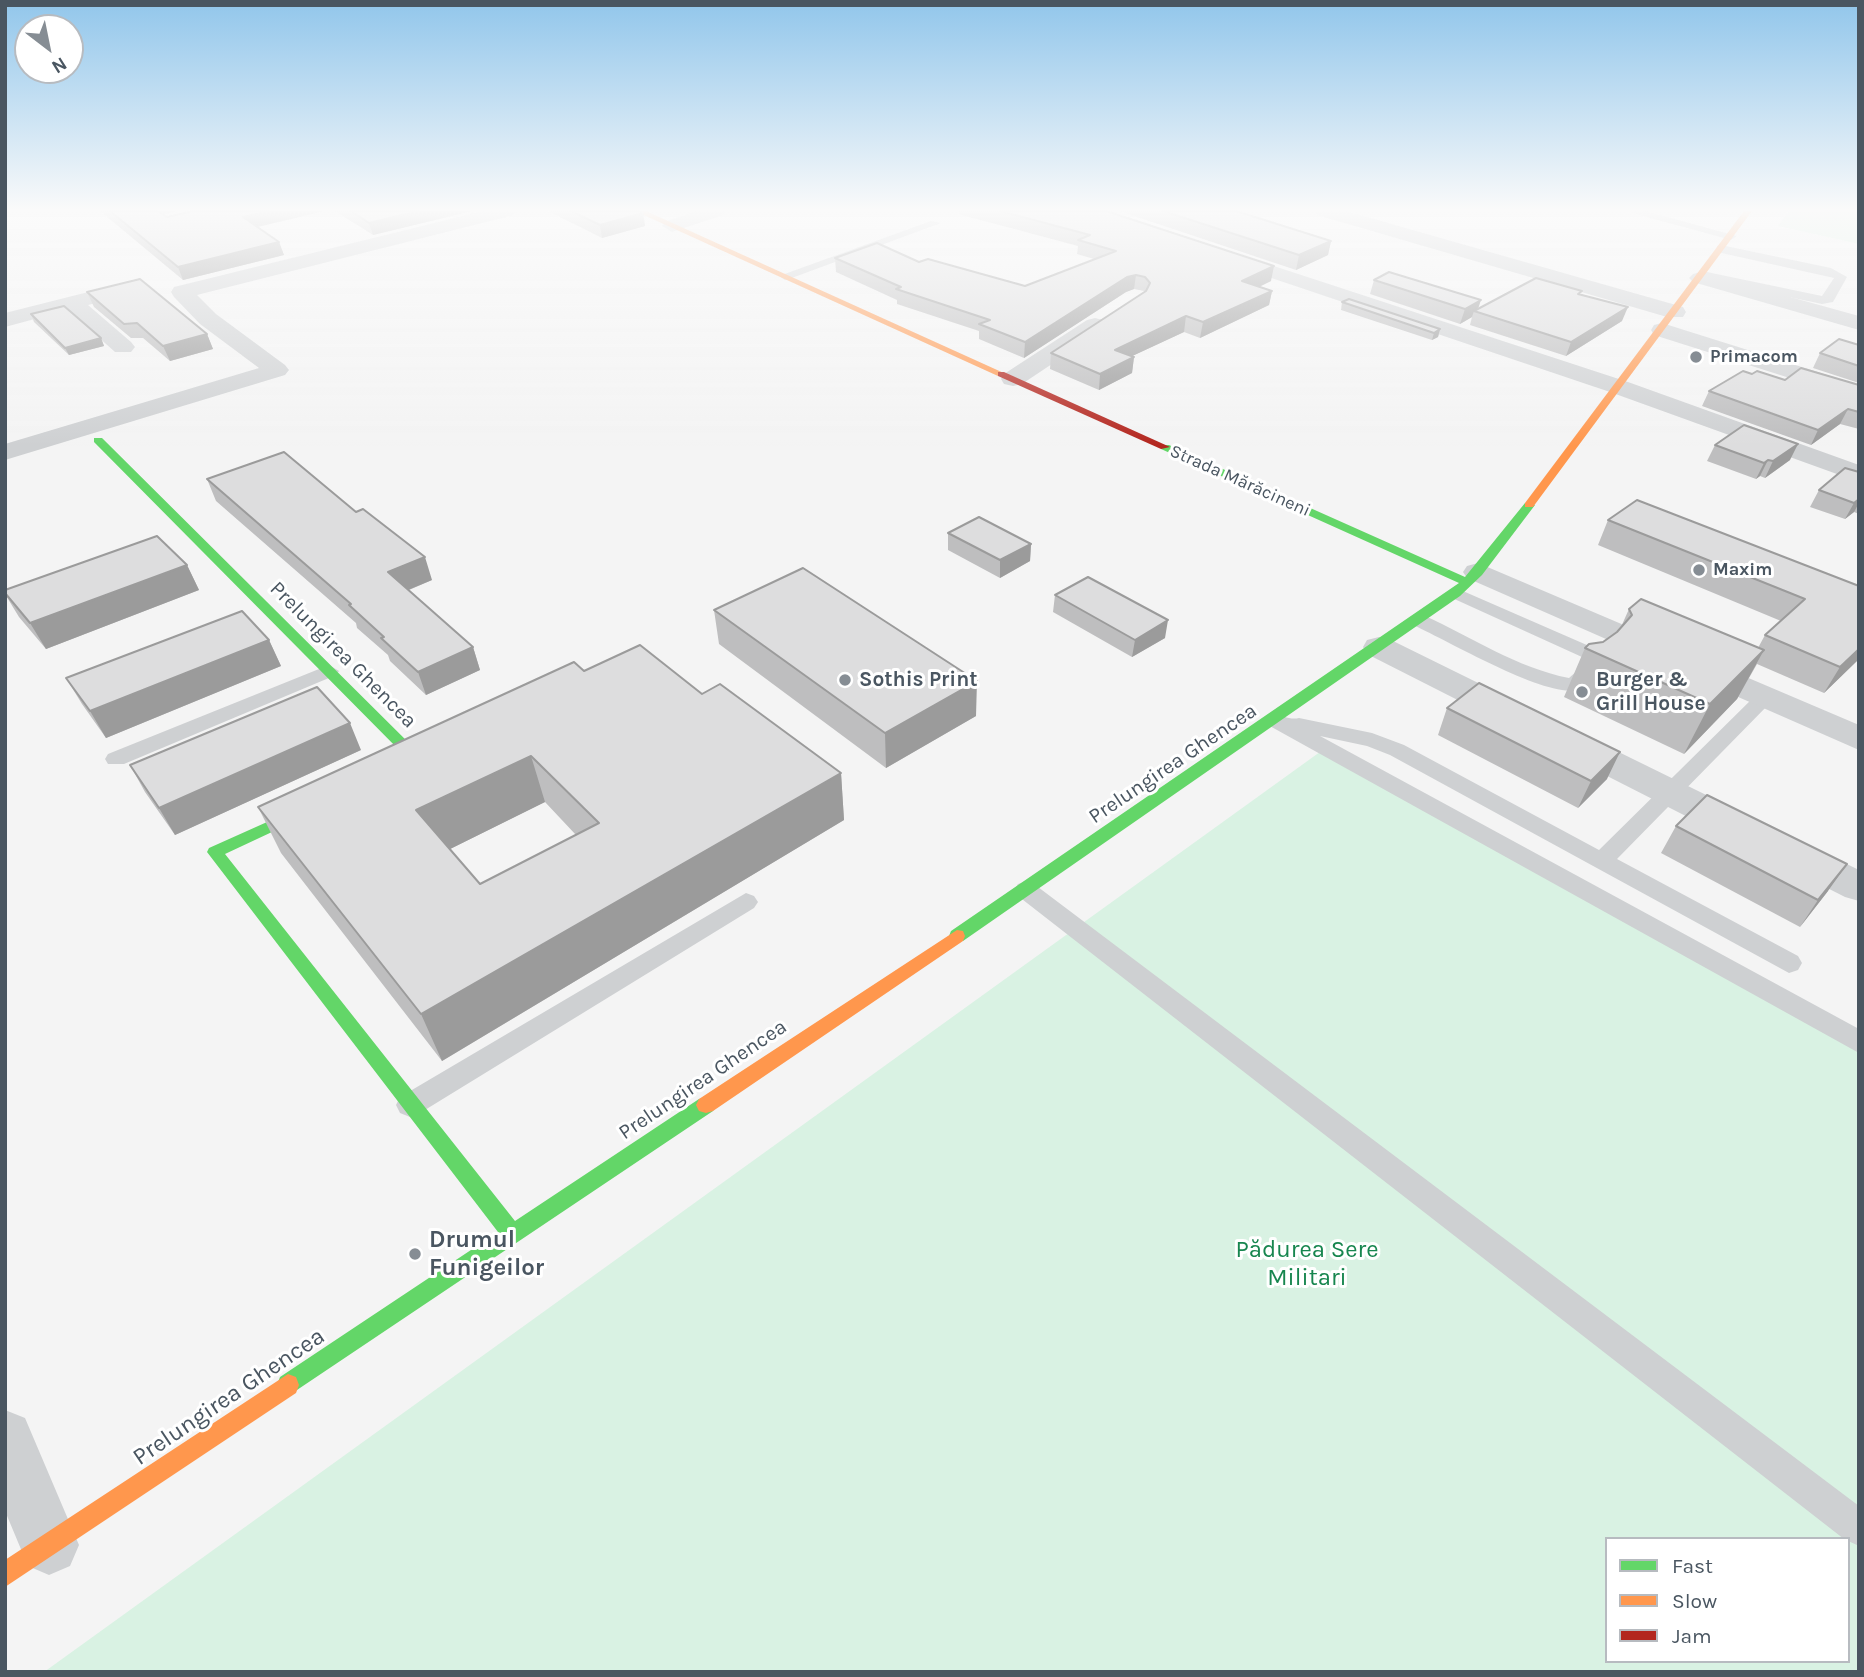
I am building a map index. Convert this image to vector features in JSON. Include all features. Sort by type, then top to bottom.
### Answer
[{"type":"street","points":[[5,452],[277,370],[208,318],[182,292],[193,289]]},
{"type":"street","name":"Strada Mărăcineni","points":[[814,289],[1467,583]]},
{"type":"street","points":[[1324,289],[1619,387],[1859,474]]},
{"type":"street","points":[[1569,289],[1669,321],[1859,393]]},
{"type":"street","name":"Prelungirea Ghencea","points":[[27,1560],[1026,890],[1379,648],[1467,583],[1692,289]]},
{"type":"street","points":[[1746,289],[1859,323]]},
{"type":"street","points":[[5,320],[120,290]]},
{"type":"street","points":[[72,302],[123,347]]},
{"type":"street","points":[[1013,379],[1113,314]]},
{"type":"street","name":"Prelungirea Ghencea","points":[[98,440],[416,758],[378,775]]},
{"type":"street","points":[[1467,583],[1764,698],[1859,739]]},
{"type":"street","points":[[1379,648],[1859,887]]},
{"type":"street","points":[[328,799],[215,852],[512,1234]]},
{"type":"street","points":[[5,1438],[27,1560]]},
{"type":"lane","points":[[1418,620],[1530,673],[1560,684],[1573,685],[1598,662],[1589,653],[1467,583]]},
{"type":"lane","points":[[116,759],[329,671]]},
{"type":"lane","points":[[1602,861],[1764,698]]},
{"type":"lane","points":[[1275,720],[1359,737],[1384,745],[1789,963]]},
{"type":"lane","points":[[1275,720],[1859,1042]]},
{"type":"lane","points":[[1026,890],[1859,1528]]},
{"type":"lane","points":[[410,1105],[746,902]]},
{"type":"green space","name":"Pădurea Sere Militari","points":[[1331,744],[1859,1034],[1859,1672],[44,1672]]},
{"type":"building","points":[[98,289],[152,289],[207,334],[163,346],[137,323],[124,324],[87,292]]},
{"type":"building","points":[[897,289],[1108,289],[1025,342],[979,324],[990,320]]},
{"type":"building","points":[[1403,289],[1446,289],[1481,300],[1465,309]]},
{"type":"building","points":[[1515,289],[1576,289],[1582,291],[1578,294],[1628,307],[1571,342],[1474,311]]},
{"type":"building","points":[[1146,291],[1272,291],[1203,322],[1186,316],[1115,350],[1134,357],[1100,374],[1051,353]]},
{"type":"building","points":[[1349,299],[1440,329],[1434,333],[1342,302]]},
{"type":"building","points":[[64,306],[101,338],[65,348],[31,314]]},
{"type":"building","points":[[1839,339],[1859,345],[1859,366],[1820,353]]},
{"type":"building","points":[[1801,368],[1859,385],[1859,412],[1848,409],[1818,430],[1709,391],[1743,371],[1752,374],[1757,371],[1785,380]]},
{"type":"building","points":[[1744,425],[1798,444],[1773,461],[1764,463],[1715,445]]},
{"type":"building","points":[[284,452],[356,512],[363,509],[425,557],[388,572],[473,647],[418,672],[381,638],[384,637],[349,605],[351,604],[207,479]]},
{"type":"building","points":[[1845,468],[1859,472],[1859,499],[1854,503],[1819,490]]},
{"type":"building","points":[[1637,500],[1859,586],[1859,649],[1840,667],[1765,635],[1805,599],[1608,520]]},
{"type":"building","points":[[979,517],[1031,544],[1000,560],[948,533]]},
{"type":"building","points":[[157,536],[187,565],[30,623],[5,593],[5,590]]},
{"type":"building","points":[[803,568],[977,681],[885,733],[714,610]]},
{"type":"building","points":[[1088,577],[1168,620],[1135,640],[1055,595]]},
{"type":"building","points":[[1641,599],[1764,650],[1710,704],[1585,648],[1589,644],[1603,642],[1617,632],[1632,615],[1629,609]]},
{"type":"building","points":[[242,611],[269,640],[90,711],[66,678]]},
{"type":"building","points":[[640,645],[702,694],[720,684],[841,773],[421,1014],[258,807],[574,662],[584,671]],"holes":[[[531,756],[599,823],[480,884],[416,810]]]},
{"type":"building","points":[[1479,683],[1620,752],[1591,781],[1447,708]]},
{"type":"building","points":[[317,687],[350,723],[159,808],[130,765]]},
{"type":"building","points":[[1707,795],[1847,864],[1818,900],[1676,826]]},
{"type":"traffic: fast","points":[[98,440],[416,758],[390,770]]},
{"type":"traffic: fast","points":[[1165,447],[1468,583]]},
{"type":"traffic: fast","points":[[957,936],[1456,593],[1478,572],[1529,505]]},
{"type":"traffic: fast","points":[[314,806],[215,852],[512,1234]]},
{"type":"traffic: fast","points":[[288,1385],[706,1105]]},
{"type":"traffic: slow","points":[[813,289],[1001,374]]},
{"type":"traffic: slow","points":[[1529,505],[1690,289]]},
{"type":"traffic: slow","points":[[706,1105],[957,936]]},
{"type":"traffic: slow","points":[[5,1575],[288,1385]]},
{"type":"traffic: jam","points":[[1001,374],[1165,447]]},
{"type":"place","name":"Primacom","points":[[1696,357]]},
{"type":"place","name":"Maxim","points":[[1699,570]]},
{"type":"place","name":"Sothis Print","points":[[845,680]]},
{"type":"place","name":"Burger & Grill House","points":[[1582,692]]},
{"type":"place","name":"Drumul Funigeilor","points":[[415,1254]]}]
